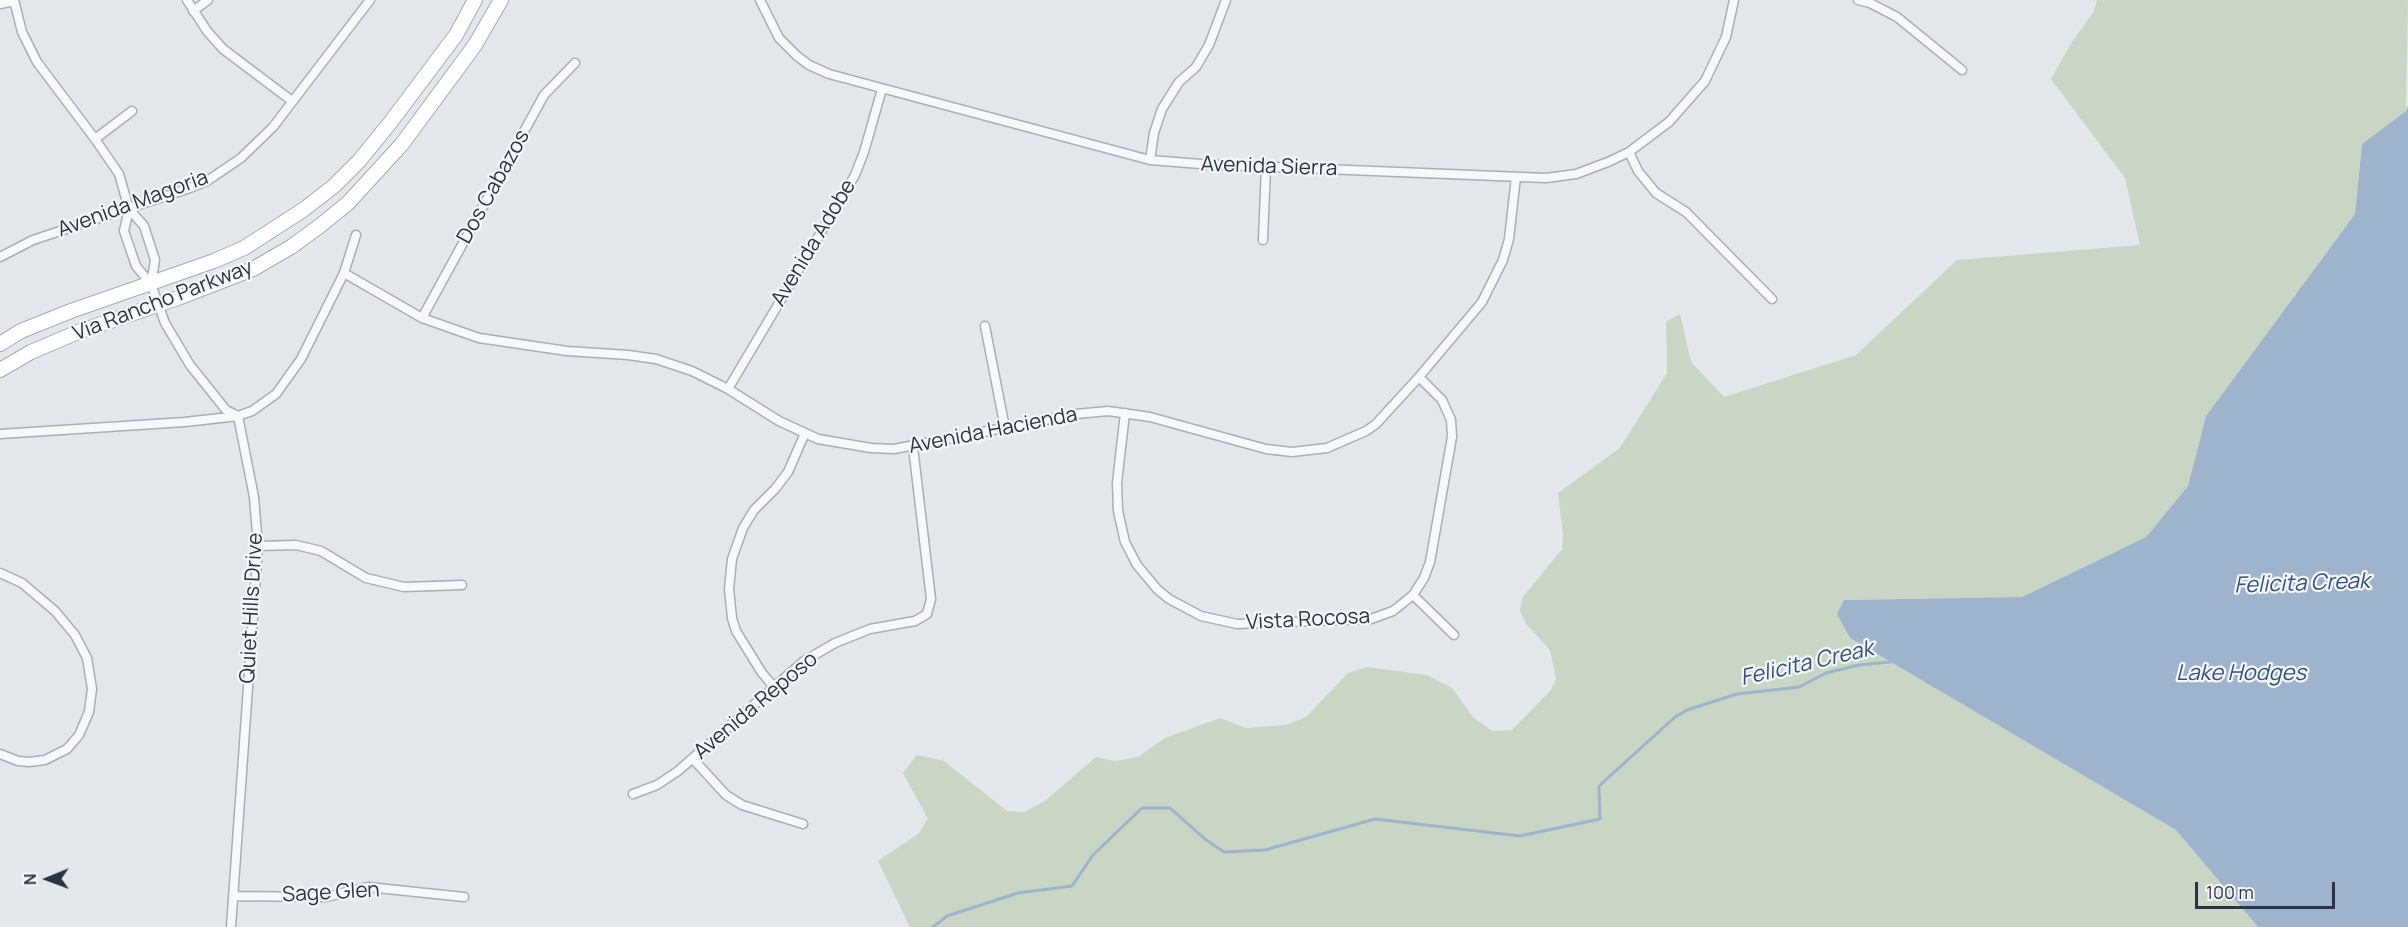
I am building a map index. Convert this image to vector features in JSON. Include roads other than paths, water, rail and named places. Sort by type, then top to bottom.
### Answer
[{"type":"main road","name":"Via Rancho Parkway","points":[[0,344],[21,331],[71,311],[151,284],[244,248],[276,230],[334,186],[360,160],[417,89],[456,35],[475,0]]},
{"type":"main road","name":"Via Rancho Parkway","points":[[0,370],[31,351],[78,332],[253,269],[291,247],[348,203],[402,144],[475,45],[501,0]]},
{"type":"street","points":[[187,0],[207,31],[224,49],[292,101]]},
{"type":"street","points":[[193,11],[208,0]]},
{"type":"street","name":"Avenida Magoria","points":[[0,257],[33,240],[207,181],[241,158],[273,127],[370,0]]},
{"type":"street","name":"Avenida Sierra","points":[[760,0],[779,38],[797,57],[829,74],[1150,160],[1546,178],[1576,174],[1629,152],[1669,122],[1705,81],[1726,37],[1734,0]]},
{"type":"street","points":[[1150,160],[1154,133],[1162,109],[1179,82],[1196,67],[1209,45],[1226,0]]},
{"type":"street","points":[[1858,0],[1870,3],[1898,17],[1962,70]]},
{"type":"street","points":[[0,4],[14,1],[22,32],[37,62],[119,174],[129,209],[144,226],[155,260],[151,284]]},
{"type":"street","name":"Dos Cabazos","points":[[422,318],[544,95],[574,63]]},
{"type":"street","name":"Avenida Adobe","points":[[728,389],[855,175],[882,89]]},
{"type":"street","points":[[95,139],[132,111]]},
{"type":"street","points":[[1629,152],[1638,171],[1656,193],[1686,212],[1772,299]]},
{"type":"street","points":[[1263,240],[1266,166]]},
{"type":"street","name":"Avenida Hacienda","points":[[344,273],[422,318],[479,338],[567,351],[656,359],[692,371],[728,389],[780,421],[818,439],[871,448],[913,447],[1076,414],[1108,411],[1150,417],[1266,449],[1292,452],[1327,448],[1366,431],[1376,424],[1482,302],[1503,260],[1509,239],[1516,177]]},
{"type":"street","points":[[129,209],[124,231],[136,266],[151,284],[165,323],[190,364],[226,410],[238,416]]},
{"type":"street","points":[[0,434],[185,423],[238,416],[252,411],[276,394],[301,359],[344,273],[356,235]]},
{"type":"street","points":[[985,326],[1005,428]]},
{"type":"street","name":"Vista Rocosa","points":[[1125,413],[1117,483],[1118,511],[1125,542],[1137,565],[1168,599],[1202,616],[1237,624],[1371,620],[1393,611],[1413,595],[1424,578],[1430,561],[1452,437],[1451,420],[1442,400],[1419,377]]},
{"type":"street","name":"Quiet Hills Drive","points":[[231,927],[258,546],[254,497],[238,416]]},
{"type":"street","points":[[774,687],[762,673],[736,631],[732,618],[729,589],[732,559],[743,528],[754,510],[788,472],[805,433]]},
{"type":"street","name":"Avenida Reposo","points":[[633,794],[657,785],[693,759],[804,661],[835,643],[870,629],[915,621],[927,614],[931,599],[913,447]]},
{"type":"street","points":[[258,546],[296,545],[321,551],[366,578],[404,587],[462,585]]},
{"type":"street","points":[[0,573],[22,583],[55,611],[75,635],[87,658],[92,689],[89,712],[79,735],[67,749],[45,760],[28,762],[0,754]]},
{"type":"street","points":[[1413,595],[1454,635]]},
{"type":"street","points":[[693,759],[726,795],[742,805],[803,824]]},
{"type":"street","name":"Sage Glen","points":[[233,896],[326,897],[368,888],[464,897]]},
{"type":"water","name":"Lake Hodges","points":[[2408,105],[2408,927],[2258,927],[2176,830],[1850,638],[1837,614],[1844,600],[2022,597],[2146,537],[2188,486],[2206,416],[2355,214],[2362,144],[2406,111]]},
{"type":"waterway","name":"Felicita Creak","points":[[933,927],[947,916],[1018,893],[1072,886],[1093,855],[1142,808],[1170,808],[1205,839],[1224,852],[1265,850],[1375,819],[1520,836],[1600,819],[1599,786],[1675,717],[1687,710],[1737,694],[1799,687],[1826,673],[1859,665],[1891,662]]}]
